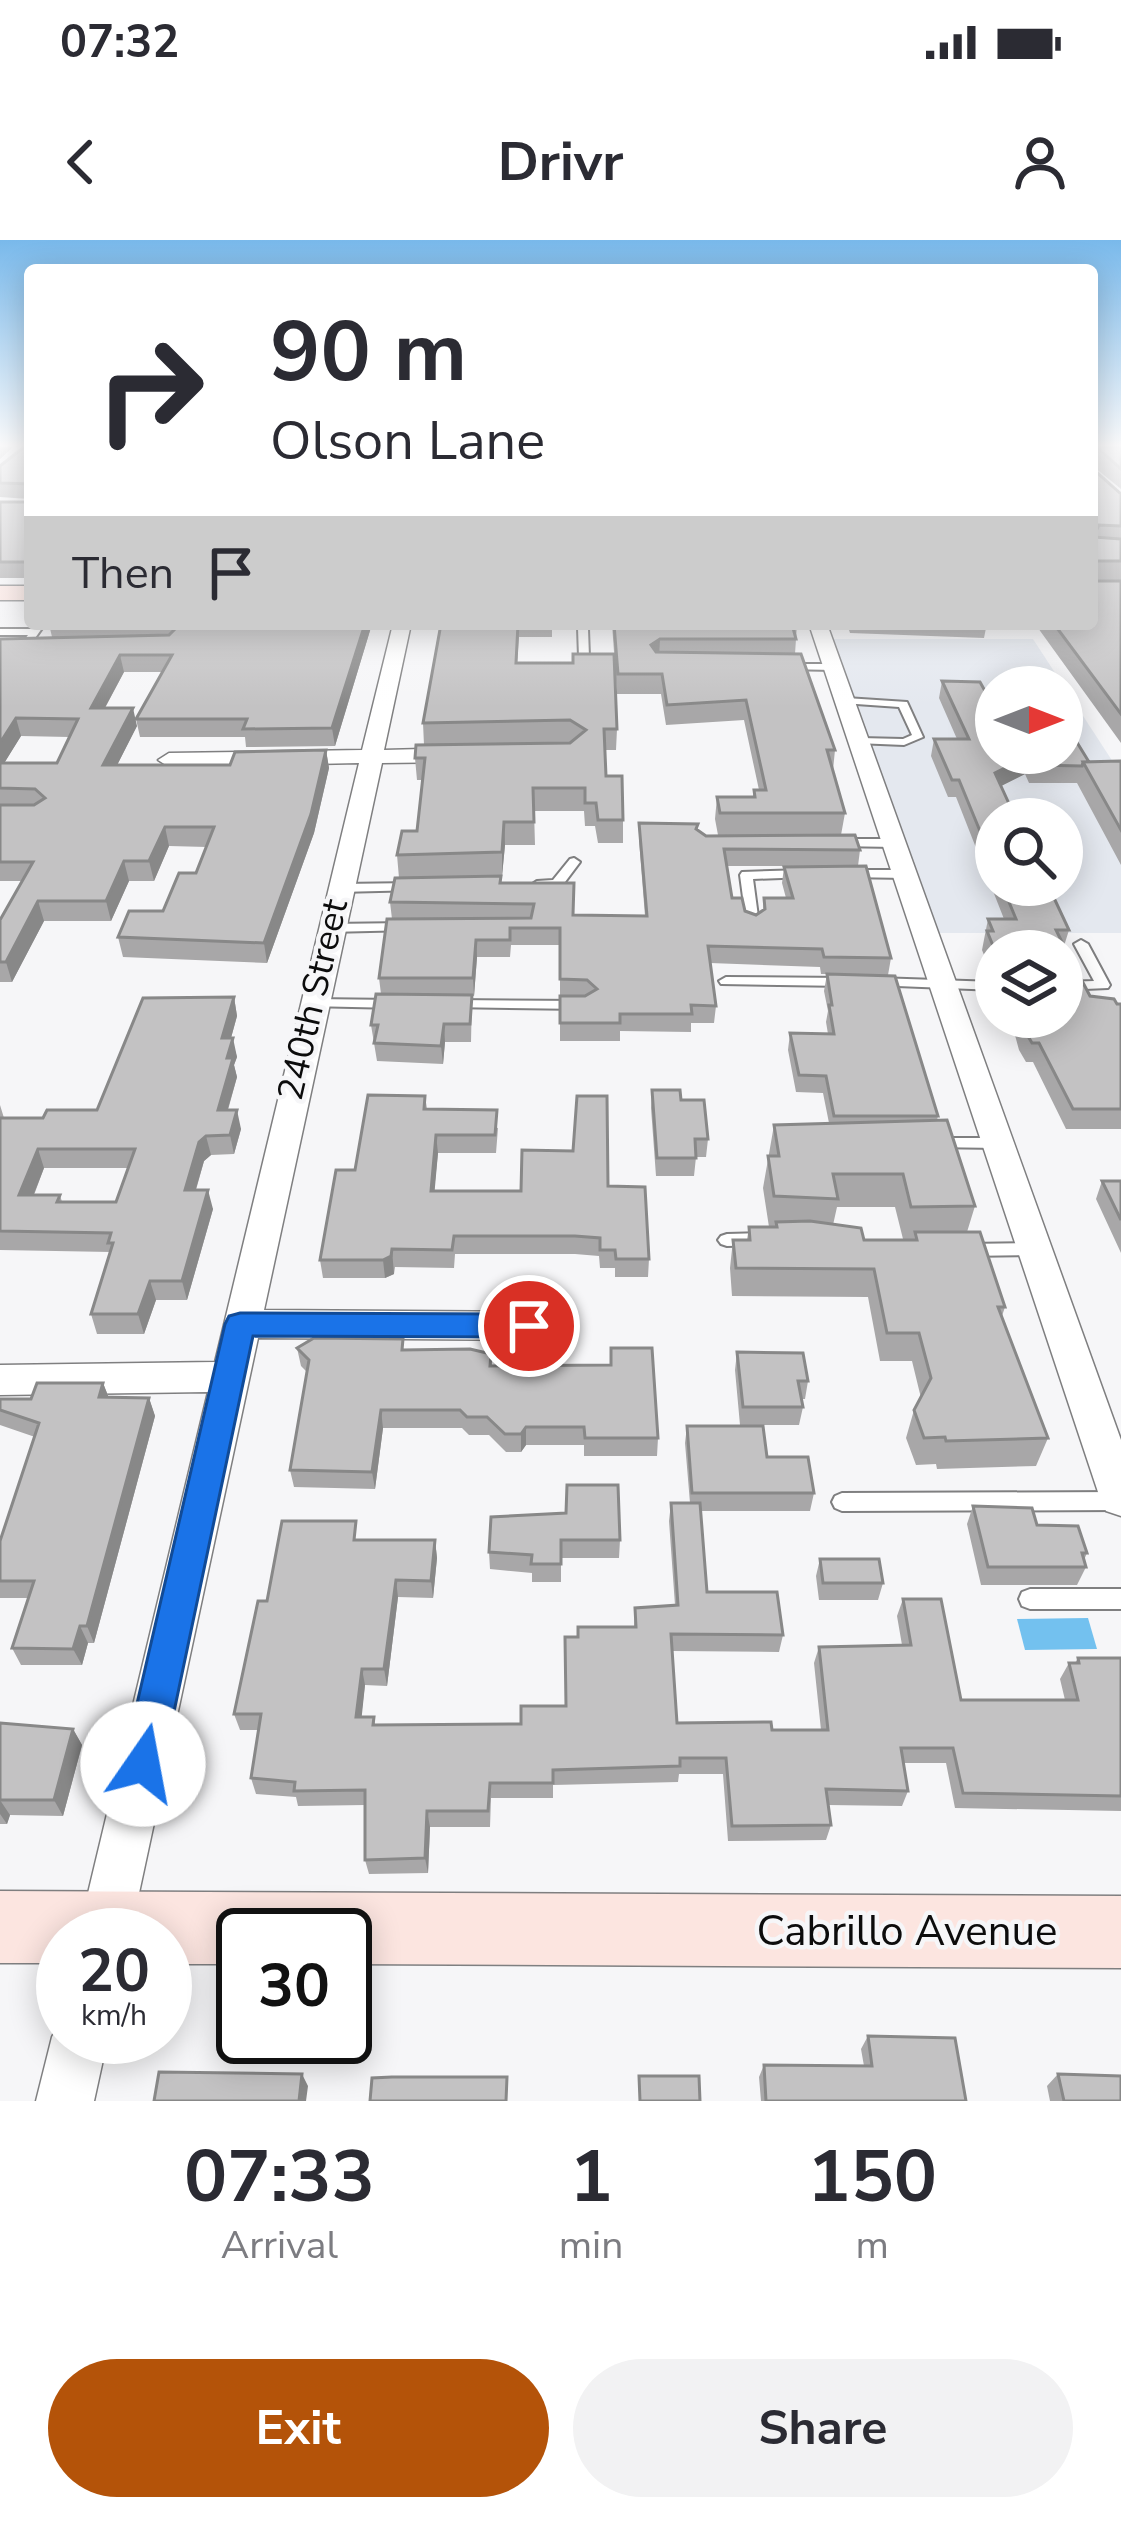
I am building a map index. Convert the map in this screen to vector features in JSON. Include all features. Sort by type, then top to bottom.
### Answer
[{"type":"street","name":"240th Street","points":[[110,1908],[338,888],[400,630]]},
{"type":"street","points":[[820,630],[1121,1500]]},
{"type":"street","points":[[169,760],[480,755]]},
{"type":"street","points":[[240,1324],[529,1326]]},
{"type":"street","points":[[0,1380],[228,1377]]},
{"type":"street","name":"Cabrillo Avenue","points":[[0,1927],[36,1928]]},
{"type":"street","name":"Cabrillo Avenue","points":[[192,1931],[1121,1932]]},
{"type":"street","points":[[65,2101],[74,2064]]},
{"type":"lane","points":[[26,644],[36,630]]},
{"type":"lane","points":[[583,630],[584,657]]},
{"type":"lane","points":[[0,644],[47,644]]},
{"type":"lane","points":[[768,667],[834,667]]},
{"type":"lane","points":[[846,701],[903,704],[918,737],[904,742],[860,741]]},
{"type":"lane","points":[[824,843],[896,843]]},
{"type":"lane","points":[[518,886],[556,883],[574,862]]},
{"type":"lane","points":[[752,924],[746,874],[815,874]]},
{"type":"lane","points":[[838,874],[908,874]]},
{"type":"lane","points":[[338,888],[424,887]]},
{"type":"lane","points":[[329,928],[428,927]]},
{"type":"lane","points":[[1083,948],[1102,985],[1083,985]]},
{"type":"lane","points":[[727,981],[975,984]]},
{"type":"lane","points":[[313,1004],[404,1004]]},
{"type":"lane","points":[[426,1004],[585,1005]]},
{"type":"lane","points":[[909,1143],[1000,1143]]},
{"type":"lane","points":[[727,1240],[785,1239]]},
{"type":"lane","points":[[946,1250],[1036,1249]]},
{"type":"lane","points":[[842,1502],[1121,1500]]},
{"type":"lane","points":[[1030,1599],[1121,1599]]},
{"type":"shaded area","points":[[831,639],[1033,639],[1051,666],[975,666],[975,774],[1083,774],[1083,716],[1113,762],[1121,762],[1121,933],[928,933]]},
{"type":"water","points":[[1088,1618],[1097,1649],[1025,1650],[1017,1619]]},
{"type":"building","points":[[0,534],[24,534],[24,562],[0,562]]},
{"type":"building","points":[[1098,537],[1121,539],[1121,561],[1098,561]]},
{"type":"building","points":[[1098,581],[1121,581],[1121,714],[1058,630],[1098,630]]},
{"type":"building","points":[[174,630],[363,630],[332,728],[243,729],[247,719],[136,719],[172,655],[120,655],[91,708],[133,708],[103,765],[230,765],[235,752],[326,750],[311,814],[264,943],[118,937],[129,911],[163,911],[179,873],[196,873],[214,827],[165,827],[149,861],[124,861],[106,901],[38,901],[6,962],[0,962],[0,920],[33,862],[0,862],[0,805],[34,805],[45,798],[35,789],[0,788],[0,763],[57,763],[78,719],[16,718],[0,743],[0,639],[169,635]]},
{"type":"building","points":[[440,630],[518,630],[516,663],[573,663],[573,654],[614,654],[617,729],[604,729],[606,776],[622,776],[623,820],[598,820],[596,803],[585,803],[585,788],[533,788],[534,822],[504,822],[502,852],[397,855],[402,831],[417,831],[425,758],[415,758],[416,745],[570,743],[586,730],[570,720],[423,723]]},
{"type":"building","points":[[614,630],[794,630],[796,639],[660,639],[651,645],[656,652],[801,654],[835,750],[827,750],[845,813],[720,813],[717,797],[755,797],[754,790],[766,790],[746,700],[667,705],[662,674],[618,674]]},
{"type":"building","points":[[942,681],[975,682],[975,774],[995,774],[1006,798],[975,798],[975,819],[934,739],[969,739]]},
{"type":"building","points":[[1121,761],[1121,830],[1083,762]]},
{"type":"building","points":[[639,823],[698,824],[696,829],[706,836],[855,835],[860,850],[724,849],[732,898],[742,898],[745,911],[756,915],[765,909],[764,898],[793,898],[784,867],[866,866],[891,958],[824,957],[822,949],[708,946],[716,1006],[691,1005],[692,1014],[620,1014],[620,1023],[560,1023],[560,996],[585,996],[597,989],[587,980],[560,979],[560,928],[510,928],[510,940],[476,940],[473,978],[379,978],[387,919],[531,918],[534,904],[390,902],[395,878],[501,876],[500,883],[574,883],[573,915],[647,916]]},
{"type":"building","points":[[1011,906],[1058,906],[1069,930],[993,930],[988,919],[1016,919]]},
{"type":"building","points":[[827,974],[895,976],[938,1116],[834,1116],[826,1076],[799,1075],[790,1033],[834,1034]]},
{"type":"building","points":[[1083,983],[1090,996],[1121,1004],[1121,1109],[1073,1109],[1039,1043],[1029,1038],[1083,1038]]},
{"type":"building","points":[[376,994],[472,995],[470,1024],[444,1024],[441,1046],[374,1043],[378,1025],[371,1025]]},
{"type":"building","points":[[234,997],[222,1038],[233,1038],[227,1058],[233,1058],[218,1110],[237,1110],[230,1135],[206,1136],[199,1142],[185,1190],[208,1190],[182,1281],[150,1281],[138,1314],[91,1314],[113,1243],[108,1243],[111,1233],[0,1231],[0,1118],[43,1118],[47,1110],[97,1110],[143,998]],"holes":[[[38,1149],[135,1149],[116,1202],[57,1202],[60,1195],[19,1195]]]},
{"type":"building","points":[[652,1090],[680,1090],[681,1100],[704,1100],[708,1139],[695,1139],[696,1158],[657,1158]]},
{"type":"building","points":[[368,1095],[425,1096],[424,1109],[497,1110],[495,1135],[436,1135],[431,1191],[521,1191],[522,1150],[573,1151],[577,1096],[607,1096],[608,1186],[645,1187],[649,1259],[616,1259],[615,1250],[600,1250],[600,1238],[454,1236],[452,1250],[392,1249],[391,1256],[383,1260],[320,1260],[336,1170],[355,1170]]},
{"type":"building","points":[[947,1120],[975,1206],[911,1207],[903,1174],[833,1174],[838,1199],[774,1196],[768,1156],[779,1156],[774,1125]]},
{"type":"building","points":[[1102,1181],[1121,1181],[1121,1220]]},
{"type":"building","points":[[810,1221],[861,1228],[864,1240],[917,1240],[915,1232],[980,1232],[1005,1307],[998,1307],[1048,1438],[924,1438],[914,1410],[931,1378],[919,1333],[887,1333],[874,1269],[736,1268],[733,1240],[750,1240],[749,1227]]},
{"type":"building","points":[[314,1338],[403,1339],[402,1350],[470,1349],[491,1354],[490,1366],[611,1365],[611,1348],[652,1348],[658,1438],[585,1438],[584,1427],[526,1427],[521,1434],[505,1434],[487,1417],[467,1417],[460,1410],[381,1410],[372,1472],[290,1470],[309,1360],[297,1348]]},
{"type":"building","points":[[737,1352],[803,1353],[808,1381],[798,1381],[803,1407],[743,1407]]},
{"type":"building","points":[[37,1383],[103,1383],[99,1397],[149,1398],[87,1626],[80,1626],[73,1649],[12,1648],[34,1581],[0,1581],[0,1541],[39,1423],[0,1410],[0,1399],[31,1399]]},
{"type":"building","points":[[687,1426],[763,1426],[767,1457],[808,1457],[814,1493],[692,1493]]},
{"type":"building","points":[[567,1485],[618,1485],[620,1540],[561,1540],[561,1564],[531,1564],[532,1555],[489,1552],[491,1517],[566,1513]]},
{"type":"building","points":[[671,1503],[700,1503],[707,1592],[777,1592],[783,1635],[671,1634],[677,1723],[771,1722],[772,1730],[828,1730],[819,1647],[911,1645],[903,1599],[941,1599],[961,1700],[1078,1700],[1069,1663],[1079,1663],[1078,1658],[1121,1658],[1121,1796],[963,1793],[953,1748],[901,1748],[908,1791],[826,1789],[831,1825],[732,1826],[726,1758],[680,1758],[680,1766],[553,1770],[553,1783],[490,1783],[488,1811],[427,1811],[425,1858],[365,1860],[365,1790],[294,1791],[295,1782],[251,1778],[261,1714],[234,1714],[258,1601],[267,1601],[282,1521],[356,1521],[354,1540],[435,1540],[431,1581],[396,1580],[384,1669],[362,1669],[356,1717],[374,1717],[373,1725],[521,1724],[521,1706],[566,1706],[565,1637],[578,1637],[578,1627],[636,1627],[635,1608],[678,1605]]},
{"type":"building","points":[[973,1506],[1032,1508],[1037,1525],[1078,1526],[1087,1553],[1082,1553],[1086,1567],[988,1567]]},
{"type":"building","points":[[820,1559],[879,1559],[883,1583],[823,1583]]},
{"type":"building","points":[[0,1723],[73,1729],[54,1800],[0,1800]]},
{"type":"building","points":[[868,2036],[955,2038],[966,2101],[766,2101],[764,2065],[872,2066]]},
{"type":"building","points":[[159,2072],[302,2074],[299,2101],[154,2101]]},
{"type":"building","points":[[1058,2074],[1121,2076],[1121,2101],[1064,2101]]},
{"type":"building","points":[[639,2076],[699,2076],[700,2101],[640,2101]]},
{"type":"building","points":[[507,2077],[506,2101],[370,2101],[372,2078]]},
{"type":"route","points":[[143,1764],[240,1324],[529,1326]]}]
